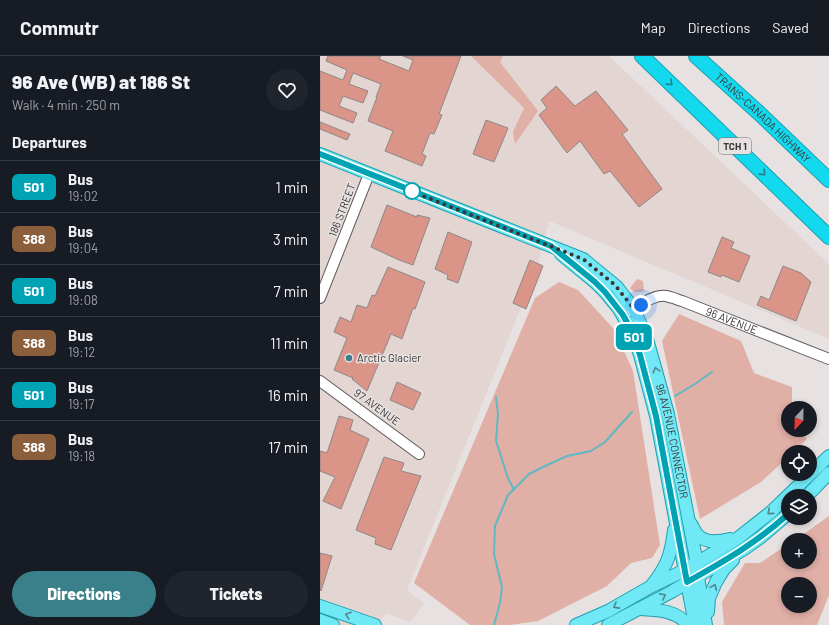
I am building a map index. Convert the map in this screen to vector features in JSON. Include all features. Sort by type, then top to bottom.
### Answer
[{"type":"highway","name":"TCH 1","points":[[642,56],[829,237]]},
{"type":"highway","name":"TRANS-CANADA HIGHWAY","points":[[696,56],[759,113],[829,180]]},
{"type":"main road","points":[[320,154],[551,246],[595,282],[628,312]]},
{"type":"main road","name":"96 AVENUE CONNECTOR","points":[[628,312],[647,339],[668,414],[695,553],[696,563],[692,580]]},
{"type":"main road","name":"96 AVENUE CONNECTOR","points":[[628,312],[632,332],[640,355],[656,416],[685,570],[692,580]]},
{"type":"main road","points":[[576,625],[608,611],[650,587],[685,570],[738,538],[771,512],[829,456]]},
{"type":"main road","points":[[814,489],[829,473]]},
{"type":"main road","points":[[650,587],[660,575],[671,551],[675,518]]},
{"type":"main road","points":[[688,518],[697,534],[707,540],[719,542],[738,538]]},
{"type":"main road","points":[[608,625],[692,580],[744,549],[781,520]]},
{"type":"main road","points":[[707,625],[709,598],[716,582],[724,569],[744,549]]},
{"type":"main road","points":[[692,580],[695,625]]},
{"type":"main road","points":[[692,580],[707,625]]},
{"type":"main road","points":[[320,606],[376,625]]},
{"type":"main road","points":[[639,609],[671,612],[684,620],[688,625]]},
{"type":"main road","points":[[320,620],[334,625]]},
{"type":"street","name":"186 STREET","points":[[320,298],[369,174]]},
{"type":"street","name":"96 AVENUE","points":[[628,312],[655,297],[665,296],[737,322],[829,360]]},
{"type":"street","name":"97 AVENUE","points":[[320,381],[419,454]]},
{"type":"shaded area","points":[[320,56],[609,56],[829,264],[829,339],[549,221],[537,268],[407,590],[424,604],[410,622],[386,613],[377,625],[320,625]]},
{"type":"shaded area","points":[[471,56],[503,56],[500,62],[538,111],[515,144],[513,132],[524,108]]},
{"type":"shaded area","points":[[637,279],[643,281],[644,291],[636,292],[630,288]]},
{"type":"shaded area","points":[[559,282],[578,290],[614,329],[633,371],[660,545],[652,558],[631,563],[607,586],[538,621],[510,625],[470,625],[414,583],[535,298]]},
{"type":"shaded area","points":[[679,314],[741,341],[754,373],[792,387],[792,401],[781,401],[781,437],[805,437],[807,439],[801,445],[781,445],[781,463],[761,482],[700,519],[662,341]]},
{"type":"shaded area","points":[[829,516],[829,595],[817,625],[724,625],[722,602],[745,563],[760,563],[781,549],[781,569],[817,569],[817,533],[805,533]]},
{"type":"building","points":[[328,56],[381,56],[379,59],[409,71],[413,60],[403,56],[461,56],[439,114],[442,115],[434,134],[430,133],[422,154],[426,156],[422,166],[385,151],[393,131],[368,121],[381,84],[353,73],[349,84],[368,91],[363,103],[343,96],[339,106],[357,113],[353,123],[320,110],[320,71],[343,80],[347,70],[326,61]]},
{"type":"building","points":[[556,86],[575,106],[596,91],[628,130],[622,134],[662,189],[639,207],[610,171],[604,174],[580,141],[567,153],[539,115],[547,108],[541,100]]},
{"type":"building","points":[[486,120],[508,128],[494,162],[473,154]]},
{"type":"building","points":[[320,122],[350,134],[347,140],[320,129]]},
{"type":"building","points":[[387,205],[417,217],[417,215],[430,218],[413,265],[371,247]]},
{"type":"building","points":[[448,232],[472,242],[458,283],[447,279],[448,275],[435,269]]},
{"type":"building","points":[[722,237],[734,242],[731,248],[750,256],[739,282],[722,275],[721,277],[708,272]]},
{"type":"building","points":[[530,260],[543,266],[526,309],[513,303]]},
{"type":"building","points":[[783,266],[801,273],[811,282],[796,321],[757,305],[761,296],[769,300]]},
{"type":"building","points":[[388,267],[425,282],[415,309],[413,308],[402,339],[391,334],[367,391],[352,379],[353,378],[334,370],[347,338],[334,332],[340,317],[351,322],[357,305],[367,308],[372,295],[375,296]]},
{"type":"building","points":[[397,382],[421,393],[413,410],[390,400]]},
{"type":"building","points":[[339,416],[353,420],[350,430],[369,439],[341,509],[323,501],[335,477],[320,471],[320,451],[327,453]]},
{"type":"building","points":[[384,457],[404,463],[401,471],[421,476],[391,550],[375,544],[376,538],[356,530]]},
{"type":"building","points":[[320,553],[332,556],[321,591],[320,590]]},
{"type":"waterway","points":[[675,396],[712,372]]},
{"type":"waterway","points":[[496,397],[498,414],[496,441],[508,478],[514,490]]},
{"type":"waterway","points":[[494,625],[500,603],[502,587],[494,554],[495,526],[508,495],[529,474],[567,456],[591,451],[605,442],[632,412]]},
{"type":"bus line","name":"501","points":[[320,154],[551,246],[605,292],[623,315],[632,332],[640,355],[656,416],[687,582],[744,549],[781,520]]},
{"type":"place","name":"Arctic Glacier","points":[[349,358]]},
{"type":"route","points":[[412,191],[408,190],[583,259],[615,285],[634,309],[641,305]]}]
